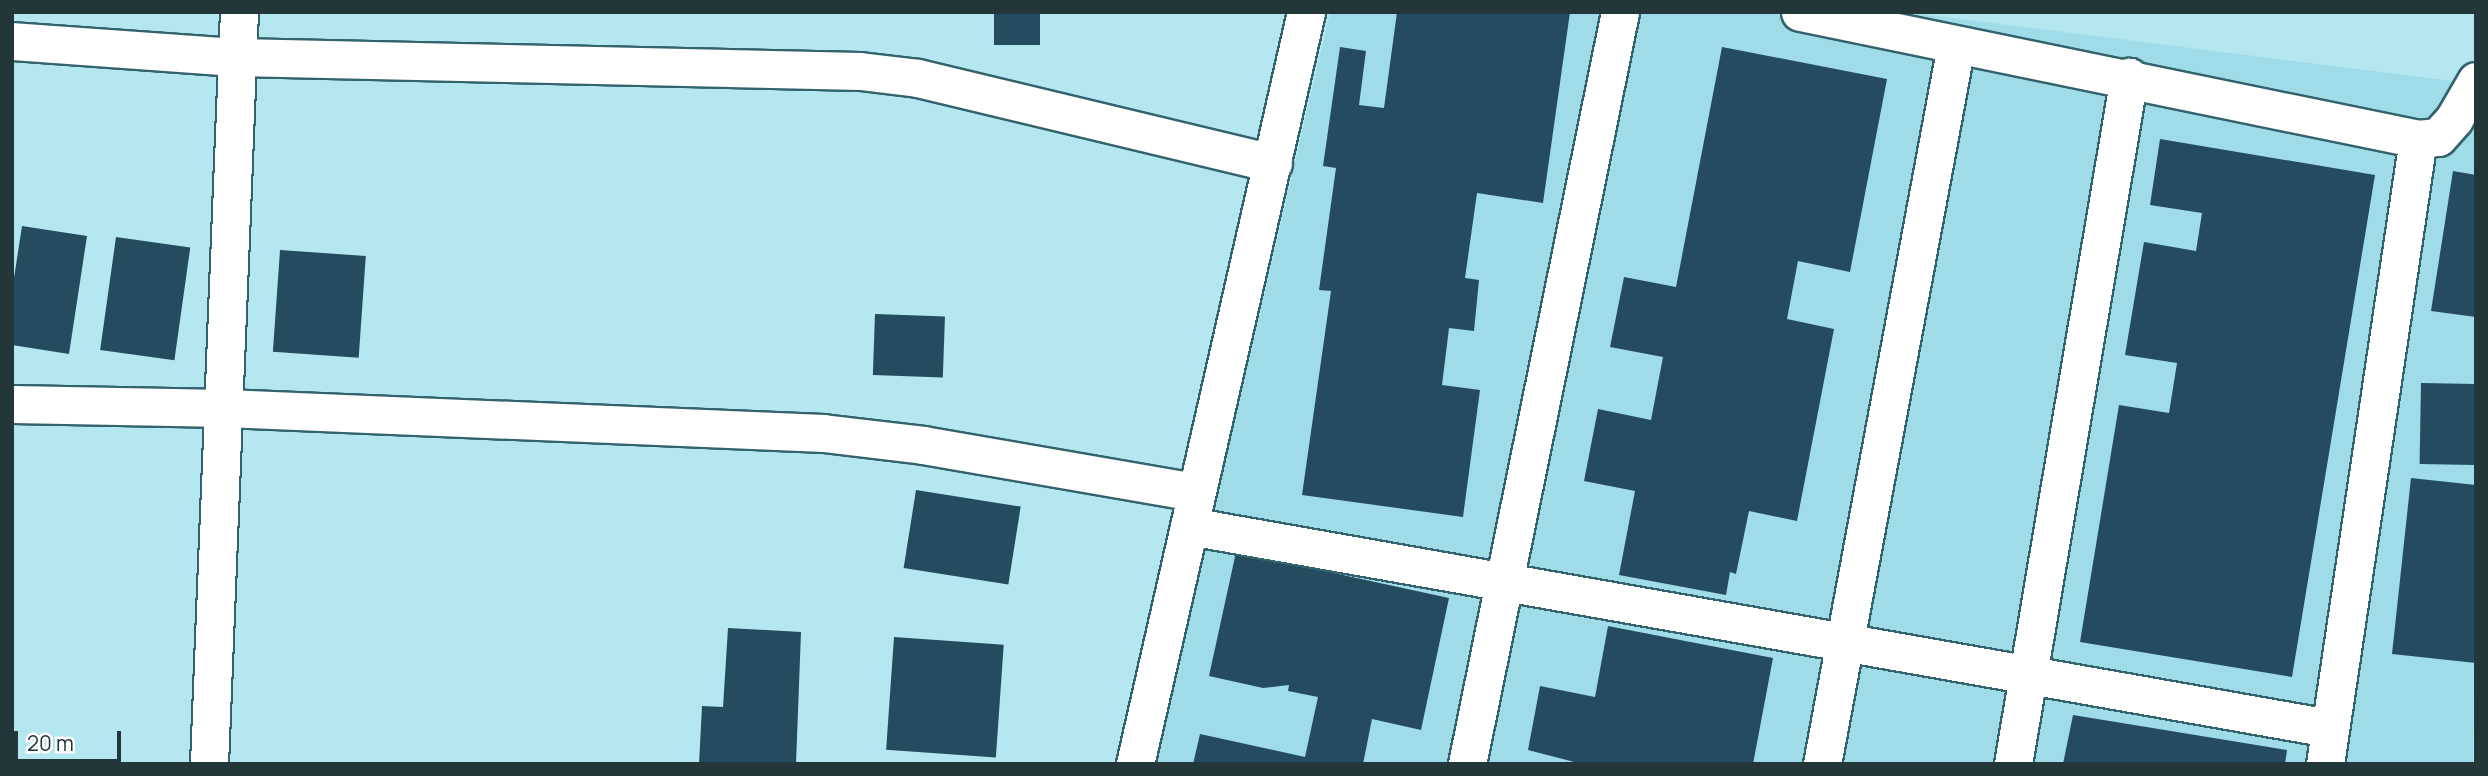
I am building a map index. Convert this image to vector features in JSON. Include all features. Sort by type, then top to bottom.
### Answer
[{"type":"street","points":[[209,764],[239,12]]},
{"type":"street","points":[[1135,764],[1306,12]]},
{"type":"street","points":[[1467,764],[1620,12]]},
{"type":"street","points":[[1800,12],[1956,45],[2129,77],[2418,139],[2438,137],[2454,119],[2476,81]]},
{"type":"street","points":[[12,41],[237,57],[860,71],[918,78],[1273,163]]},
{"type":"street","points":[[1822,764],[1956,45]]},
{"type":"street","points":[[2013,764],[2129,77]]},
{"type":"street","points":[[2325,764],[2418,139]]},
{"type":"street","points":[[12,404],[225,408],[823,433],[923,445],[1504,583],[1844,645],[2329,728]]},
{"type":"shaded area","points":[[1330,12],[1904,12],[2476,84],[2473,764],[1155,764]]},
{"type":"building","points":[[994,12],[1040,12],[1040,45],[994,45]]},
{"type":"building","points":[[1397,12],[1570,12],[1543,203],[1477,193],[1465,278],[1479,280],[1474,331],[1449,328],[1442,385],[1480,390],[1463,517],[1302,495],[1331,291],[1319,290],[1336,168],[1323,166],[1340,47],[1366,51],[1359,105],[1384,108]]},
{"type":"building","points":[[1722,47],[1887,79],[1850,272],[1798,261],[1787,319],[1834,329],[1797,521],[1749,511],[1736,574],[1730,572],[1726,595],[1619,575],[1635,491],[1584,481],[1598,409],[1651,420],[1663,357],[1610,347],[1624,277],[1676,287]]},
{"type":"building","points":[[2160,139],[2375,175],[2292,677],[2080,642],[2119,405],[2169,413],[2177,363],[2125,355],[2144,242],[2196,251],[2202,213],[2150,205]]},
{"type":"building","points":[[2453,171],[2476,175],[2476,317],[2431,311]]},
{"type":"building","points":[[22,226],[87,236],[69,354],[12,345],[12,291]]},
{"type":"building","points":[[116,237],[190,247],[174,360],[100,350]]},
{"type":"building","points":[[280,250],[366,256],[359,358],[273,352]]},
{"type":"building","points":[[875,314],[945,316],[943,377],[873,375]]},
{"type":"building","points":[[2421,383],[2476,384],[2475,465],[2420,464]]},
{"type":"building","points":[[2411,478],[2476,485],[2476,663],[2392,654]]},
{"type":"building","points":[[916,490],[1021,507],[1008,585],[904,568]]},
{"type":"building","points":[[1236,552],[1449,598],[1421,730],[1372,719],[1363,764],[1193,764],[1200,734],[1305,757],[1318,697],[1288,691],[1289,685],[1263,688],[1209,676]]},
{"type":"building","points":[[1608,626],[1773,658],[1753,764],[1582,764],[1528,750],[1540,686],[1595,697]]},
{"type":"building","points":[[728,628],[801,632],[796,764],[699,764],[702,706],[723,707]]},
{"type":"building","points":[[894,637],[1004,645],[996,757],[886,750]]},
{"type":"building","points":[[2073,715],[2287,750],[2285,764],[2063,764]]}]
